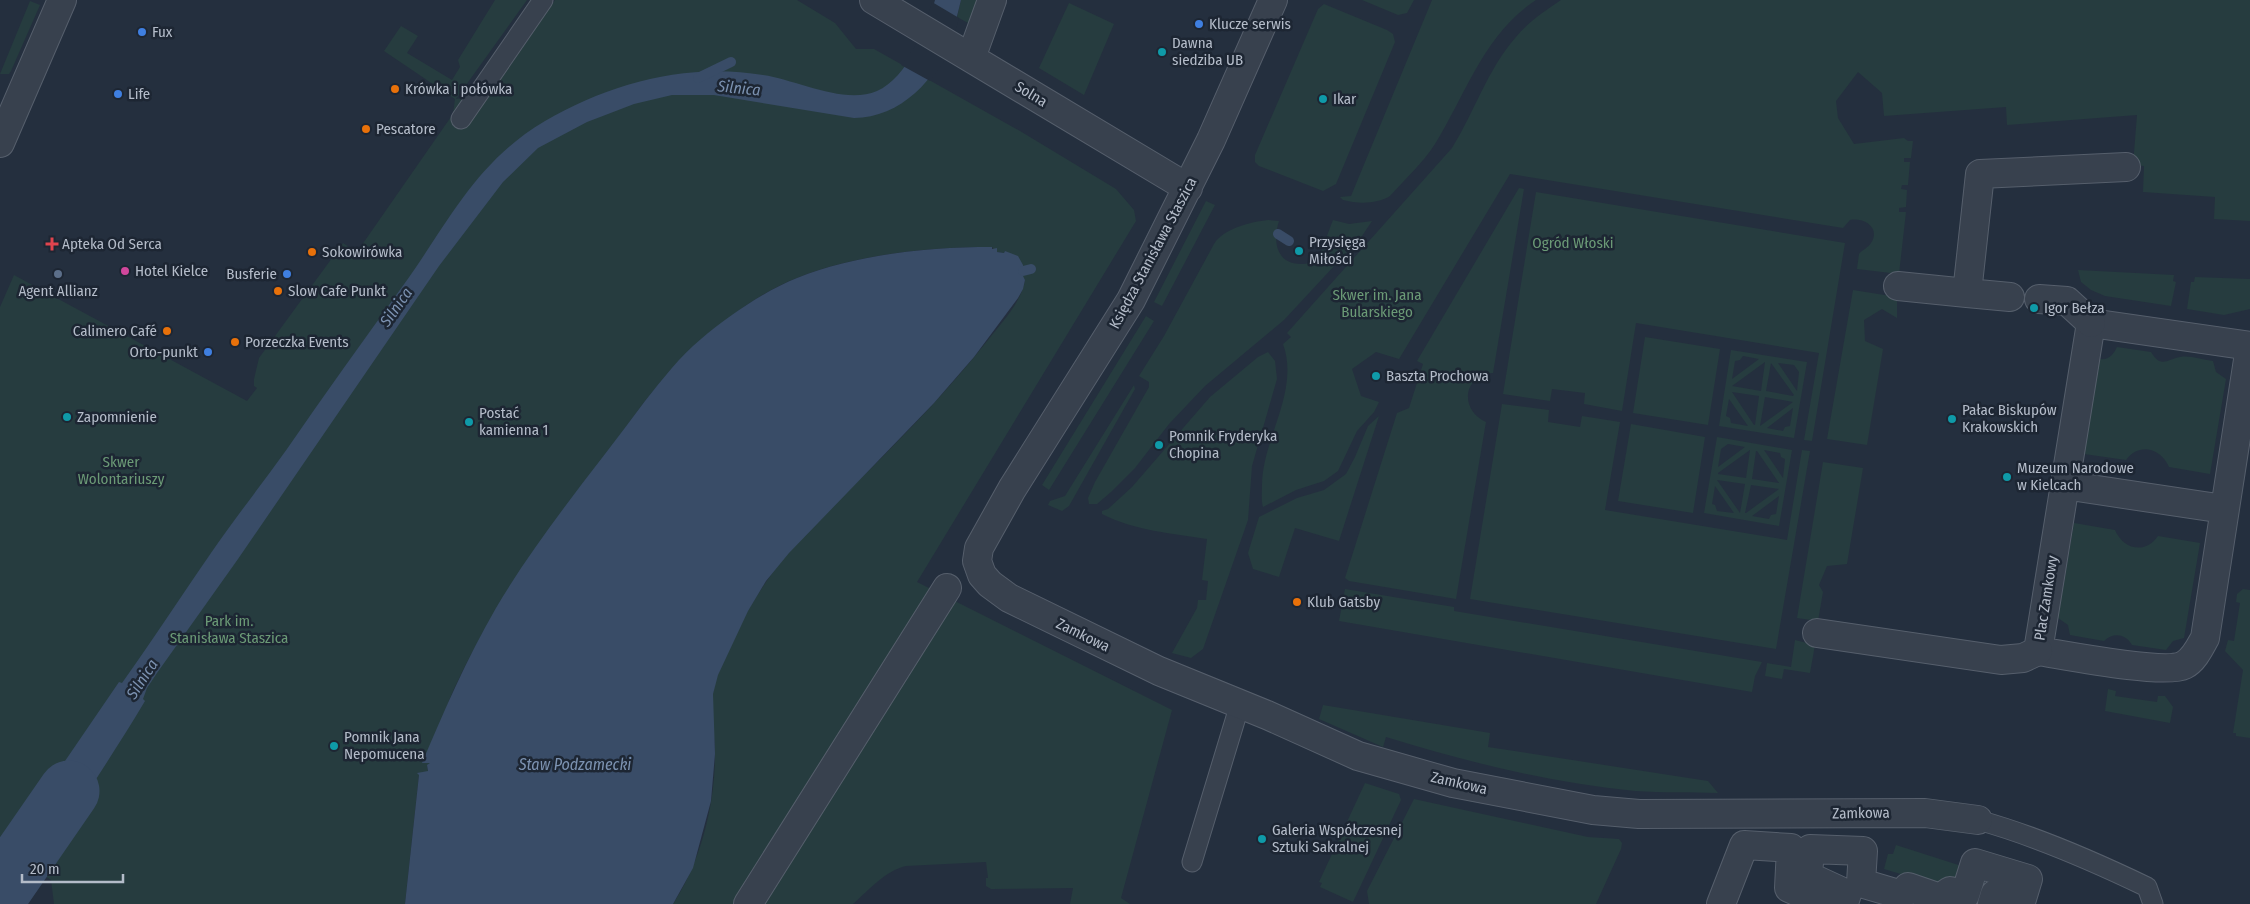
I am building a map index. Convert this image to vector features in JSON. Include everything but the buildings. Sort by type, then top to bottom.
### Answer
[{"type":"street","points":[[0,143],[62,0]]},
{"type":"street","name":"Solna","points":[[874,0],[1188,188]]},
{"type":"street","points":[[962,53],[992,0]]},
{"type":"street","name":"Księdza Stanisława Staszica","points":[[982,575],[977,561],[979,548],[1012,489],[1131,300],[1211,140],[1273,0]]},
{"type":"street","points":[[1967,293],[1980,174],[2126,167]]},
{"type":"street","points":[[1898,286],[2010,297]]},
{"type":"street","points":[[2039,299],[2067,301],[2091,323]]},
{"type":"street","name":"Plac Zamkowy","points":[[2091,323],[2250,347],[2204,638],[2198,651],[2184,665],[2161,669],[2038,651],[2091,323]]},
{"type":"street","points":[[2064,485],[2224,509]]},
{"type":"street","name":"Zamkowa","points":[[982,575],[990,584],[1010,598],[1159,672],[1240,704],[1358,756],[1453,783],[1593,810],[1639,814],[1925,813],[1978,820]]},
{"type":"street","points":[[748,904],[947,588]]},
{"type":"street","points":[[1816,633],[2000,660],[2023,658],[2038,651]]},
{"type":"street","points":[[1721,904],[1744,845],[1791,848],[1790,888],[1814,899],[1818,891],[1844,903],[1848,894],[1808,876],[1810,849],[1863,852],[1861,883],[1898,894],[1907,891],[1908,887],[1940,898],[1950,891],[1965,895],[1975,863],[2028,879],[2021,902],[1995,894],[1992,904]]},
{"type":"lane","points":[[461,119],[543,0]]},
{"type":"lane","points":[[1192,862],[1240,704]]},
{"type":"lane","points":[[1978,820],[2003,827],[2106,868],[2146,888],[2153,904]]},
{"type":"green space","name":"Park im. Stanisława Staszica","points":[[495,0],[527,0],[456,99],[491,94],[555,0],[797,0],[835,23],[856,49],[874,49],[1020,131],[1116,189],[1134,210],[1136,221],[917,582],[1172,710],[1121,898],[1130,904],[1070,904],[1073,888],[991,889],[986,886],[986,878],[988,878],[986,862],[898,868],[884,876],[853,904],[673,904],[699,851],[709,813],[715,754],[712,716],[713,693],[721,664],[734,635],[758,594],[787,554],[894,446],[958,376],[1010,312],[1019,297],[1025,280],[1005,251],[1004,253],[996,252],[992,247],[918,250],[844,263],[797,278],[776,287],[734,314],[695,347],[660,383],[542,540],[495,612],[473,650],[450,698],[430,765],[427,765],[428,772],[419,775],[405,904],[54,904],[51,880],[0,846],[0,307],[14,275],[247,401],[257,388],[254,386],[254,379],[259,358],[343,243],[357,252],[453,114],[455,99],[384,51],[401,26],[418,36],[407,53],[452,80],[460,67],[458,60]]},
{"type":"green space","points":[[961,0],[977,0],[970,24],[957,17]]},
{"type":"green space","points":[[1362,0],[1414,0],[1407,13],[1398,15]]},
{"type":"green space","points":[[1432,0],[1536,0],[1518,14],[1489,47],[1435,144],[1390,196],[1379,201],[1355,202],[1343,200],[1340,197],[1351,196]]},
{"type":"green space","points":[[1561,0],[2250,0],[2250,221],[2214,219],[2215,197],[2143,192],[2144,166],[2133,165],[2137,115],[2007,125],[2006,107],[1884,116],[1882,93],[1858,72],[1836,101],[1838,118],[1854,144],[1904,138],[1908,141],[1913,141],[1911,158],[1904,158],[1904,162],[1910,162],[1908,185],[1902,185],[1901,189],[1907,190],[1906,207],[1899,208],[1899,212],[1906,212],[1899,274],[1857,269],[1859,254],[1874,238],[1870,225],[1861,220],[1850,220],[1843,228],[1510,174],[1399,359],[1376,352],[1352,369],[1361,396],[1379,402],[1374,412],[1357,431],[1338,471],[1324,481],[1296,490],[1263,507],[1262,484],[1264,466],[1284,397],[1287,379],[1287,362],[1283,344],[1291,337],[1287,333],[1452,148],[1497,63],[1516,37],[1531,22]]},
{"type":"green space","points":[[30,1],[40,5],[11,71],[9,74],[0,74]]},
{"type":"green space","points":[[1069,3],[1114,24],[1084,95],[1039,68]]},
{"type":"green space","points":[[1324,4],[1387,30],[1393,34],[1395,42],[1336,184],[1323,191],[1259,166],[1255,162],[1255,155],[1318,9]]},
{"type":"green space","points":[[1519,188],[1524,189],[1493,373],[1483,375],[1475,380],[1470,386],[1468,394],[1471,410],[1477,417],[1486,422],[1456,599],[1349,581],[1345,578],[1397,413],[1409,408],[1423,364],[1417,361]]},
{"type":"green space","name":"Ogród Włoski","points":[[1536,192],[1845,243],[1812,441],[1804,440],[1819,353],[1636,323],[1622,411],[1584,404],[1585,393],[1552,389],[1550,401],[1503,394]]},
{"type":"green space","points":[[1206,201],[1215,205],[1162,306],[1154,302]]},
{"type":"green space","name":"Skwer im. Jana Bularskiego","points":[[1268,220],[1279,221],[1276,240],[1281,255],[1286,260],[1303,264],[1314,262],[1320,254],[1333,220],[1349,224],[1372,221],[1362,236],[1284,320],[1205,386],[1169,424],[1135,468],[1111,492],[1097,504],[1089,504],[1088,498],[1095,482],[1149,387],[1149,382],[1139,376],[1164,336],[1214,244],[1218,238],[1231,230],[1246,224]]},
{"type":"green space","points":[[2078,270],[2174,275],[2173,281],[2176,282],[2171,306],[2105,296],[2091,290],[2081,282]]},
{"type":"green space","points":[[2195,277],[2250,279],[2250,309],[2224,315],[2187,309],[2191,282],[2194,282]]},
{"type":"green space","points":[[1853,290],[1897,297],[1897,318],[1882,309],[1864,320],[1865,341],[1883,349],[1867,445],[1827,439]]},
{"type":"green space","points":[[1146,316],[1154,321],[1049,490],[1042,485]]},
{"type":"green space","points":[[1645,337],[1720,349],[1708,425],[1633,413]]},
{"type":"green space","points":[[2117,347],[2151,352],[2161,362],[2184,357],[2213,361],[2216,372],[2226,379],[2210,474],[2169,467],[2161,455],[2143,449],[2131,454],[2126,460],[2084,454],[2100,359],[2106,359]]},
{"type":"green space","points":[[1731,350],[1807,362],[1794,438],[1719,426]],"holes":[[[1743,356],[1759,359],[1732,379],[1735,361],[1740,360]],[[1765,362],[1761,391],[1732,386]],[[1771,363],[1794,395],[1766,391]],[[1778,363],[1794,365],[1799,372],[1797,391]],[[1732,392],[1759,396],[1754,425]],[[1765,397],[1793,402],[1760,426]],[[1729,399],[1748,426],[1731,423],[1730,418],[1726,416]],[[1793,408],[1790,426],[1785,427],[1783,431],[1767,428]]]},
{"type":"green space","points":[[1268,352],[1275,361],[1277,379],[1252,466],[1248,520],[1203,649],[1191,658],[1172,653],[1197,608],[1198,600],[1206,600],[1208,581],[1202,580],[1207,539],[1140,528],[1115,520],[1102,514],[1102,511],[1108,509],[1132,487],[1210,397],[1258,357]]},
{"type":"green space","points":[[1134,385],[1135,389],[1069,506],[1062,511],[1048,505],[1050,501],[1065,496]]},
{"type":"green space","points":[[1502,404],[1549,410],[1548,422],[1580,427],[1582,416],[1620,422],[1605,510],[1787,540],[1802,450],[1810,451],[1776,649],[1470,599]]},
{"type":"green space","points":[[1379,416],[1339,541],[1295,528],[1279,577],[1253,569],[1248,553],[1259,517],[1297,498],[1324,490],[1346,474],[1368,426]]},
{"type":"green space","points":[[1631,424],[1705,437],[1693,513],[1618,501]]},
{"type":"green space","points":[[1717,437],[1792,450],[1779,526],[1704,513]],"holes":[[[1728,444],[1745,447],[1718,467],[1721,449]],[[1750,450],[1746,478],[1718,473]],[[1764,450],[1780,453],[1781,457],[1785,459],[1783,478]],[[1756,451],[1757,451],[1779,483],[1752,479]],[[1717,480],[1745,484],[1740,513]],[[1751,485],[1779,489],[1746,513]],[[1715,486],[1734,513],[1717,511],[1715,505],[1712,504]],[[1779,496],[1776,514],[1771,515],[1769,519],[1752,516]]]},
{"type":"green space","points":[[1823,462],[1863,468],[1847,564],[1827,566],[1819,585],[1823,592],[1818,621],[1797,618]]},
{"type":"green space","points":[[2074,523],[2115,530],[2123,542],[2135,547],[2147,546],[2158,536],[2200,543],[2184,638],[2173,641],[2166,650],[2132,645],[2126,638],[2115,635],[2104,641],[2070,635],[2068,625],[2058,618]]},
{"type":"green space","points":[[1345,589],[1454,607],[1454,611],[1762,662],[1755,676],[1752,692],[1339,621]]},
{"type":"green space","points":[[2243,589],[2250,590],[2250,738],[2236,736],[2236,733],[2233,733],[2243,670],[2225,651],[2228,640],[2234,641],[2240,603],[2236,602],[2237,594]]},
{"type":"green space","points":[[1795,640],[1815,645],[1810,673],[1784,669],[1782,679],[1765,676],[1767,663],[1791,667]]},
{"type":"green space","points":[[2108,689],[2116,691],[2115,696],[2157,702],[2158,696],[2165,696],[2173,707],[2170,723],[2105,711]]},
{"type":"green space","points":[[1323,705],[1490,733],[1488,747],[1708,781],[1718,793],[1635,791],[1572,783],[1478,763],[1386,737],[1383,747],[1319,719]]},
{"type":"green space","points":[[1365,783],[1399,794],[1401,800],[1353,902],[1320,887],[1322,883],[1319,882]]},
{"type":"green space","points":[[1414,799],[1588,837],[1619,839],[1622,843],[1621,849],[1596,904],[1369,904],[1367,891]]},
{"type":"green space","points":[[1896,845],[1971,869],[1964,893],[1884,869],[1888,854],[1893,854]]},
{"type":"water","points":[[935,0],[961,0],[945,53],[927,81],[915,93],[887,111],[871,116],[854,118],[714,95],[672,95],[634,104],[587,122],[538,148],[503,182],[439,266],[147,688],[143,699],[145,701],[48,854],[42,860],[29,866],[0,846],[3,842],[30,829],[34,825],[32,822],[65,761],[119,682],[122,683],[220,540],[402,287],[464,196],[499,156],[520,138],[545,121],[596,96],[623,86],[678,74],[706,71],[735,72],[763,75],[835,93],[864,95],[877,91],[888,85],[898,75],[914,52],[927,25]]},
{"type":"water","name":"Staw Podzamecki","points":[[992,247],[992,249],[997,248],[997,252],[1004,253],[1005,251],[1018,256],[1023,265],[1023,271],[1021,272],[1025,280],[1018,298],[974,357],[934,403],[789,553],[766,581],[748,611],[718,675],[713,694],[715,754],[711,801],[693,868],[673,904],[405,904],[419,775],[417,773],[428,771],[427,765],[430,763],[422,763],[447,704],[475,646],[530,554],[645,401],[679,361],[701,339],[735,313],[760,297],[797,278],[844,263],[893,253],[943,248]]},
{"type":"pier","points":[[932,2],[959,18],[943,63],[930,81],[901,65],[914,48],[925,25]]},
{"type":"waterway","points":[[698,78],[731,62]]},
{"type":"waterway","points":[[1278,234],[1289,241]]},
{"type":"waterway","points":[[1023,271],[1031,269]]},
{"type":"waterway","name":"Silnica","points":[[0,891],[69,791]]},
{"type":"place","name":"Klucze serwis","points":[[1199,24]]},
{"type":"place","name":"Fux","points":[[142,32]]},
{"type":"place","name":"Dawna siedziba UB","points":[[1162,52]]},
{"type":"place","name":"Krówka i połówka","points":[[395,89]]},
{"type":"place","name":"Life","points":[[118,94]]},
{"type":"place","name":"Ikar","points":[[1323,99]]},
{"type":"place","name":"Pescatore","points":[[366,129]]},
{"type":"place","name":"Apteka Od Serca","points":[[52,244]]},
{"type":"place","name":"Przysięga Miłości","points":[[1299,251]]},
{"type":"place","name":"Sokowirówka","points":[[312,252]]},
{"type":"place","name":"Hotel Kielce","points":[[125,271]]},
{"type":"place","name":"Agent Allianz","points":[[58,274]]},
{"type":"place","name":"Busferie","points":[[287,274]]},
{"type":"place","name":"Slow Cafe Punkt","points":[[278,291]]},
{"type":"place","name":"Igor Bełza","points":[[2034,308]]},
{"type":"place","name":"Calimero Café","points":[[167,331]]},
{"type":"place","name":"Porzeczka Events","points":[[235,342]]},
{"type":"place","name":"Orto-punkt","points":[[208,352]]},
{"type":"place","name":"Baszta Prochowa","points":[[1376,376]]},
{"type":"place","name":"Zapomnienie","points":[[67,417]]},
{"type":"place","name":"Pałac Biskupów Krakowskich","points":[[1952,419]]},
{"type":"place","name":"Postać kamienna 1","points":[[469,422]]},
{"type":"place","name":"Pomnik Fryderyka Chopina","points":[[1159,445]]},
{"type":"place","name":"Muzeum Narodowe w Kielcach","points":[[2007,477]]},
{"type":"place","name":"Klub Gatsby","points":[[1297,602]]},
{"type":"place","name":"Pomnik Jana Nepomucena","points":[[334,746]]},
{"type":"place","name":"Galeria Współczesnej Sztuki Sakralnej","points":[[1262,839]]},
{"type":"park label","name":"Skwer Wolontariuszy","points":[[121,470]]}]
